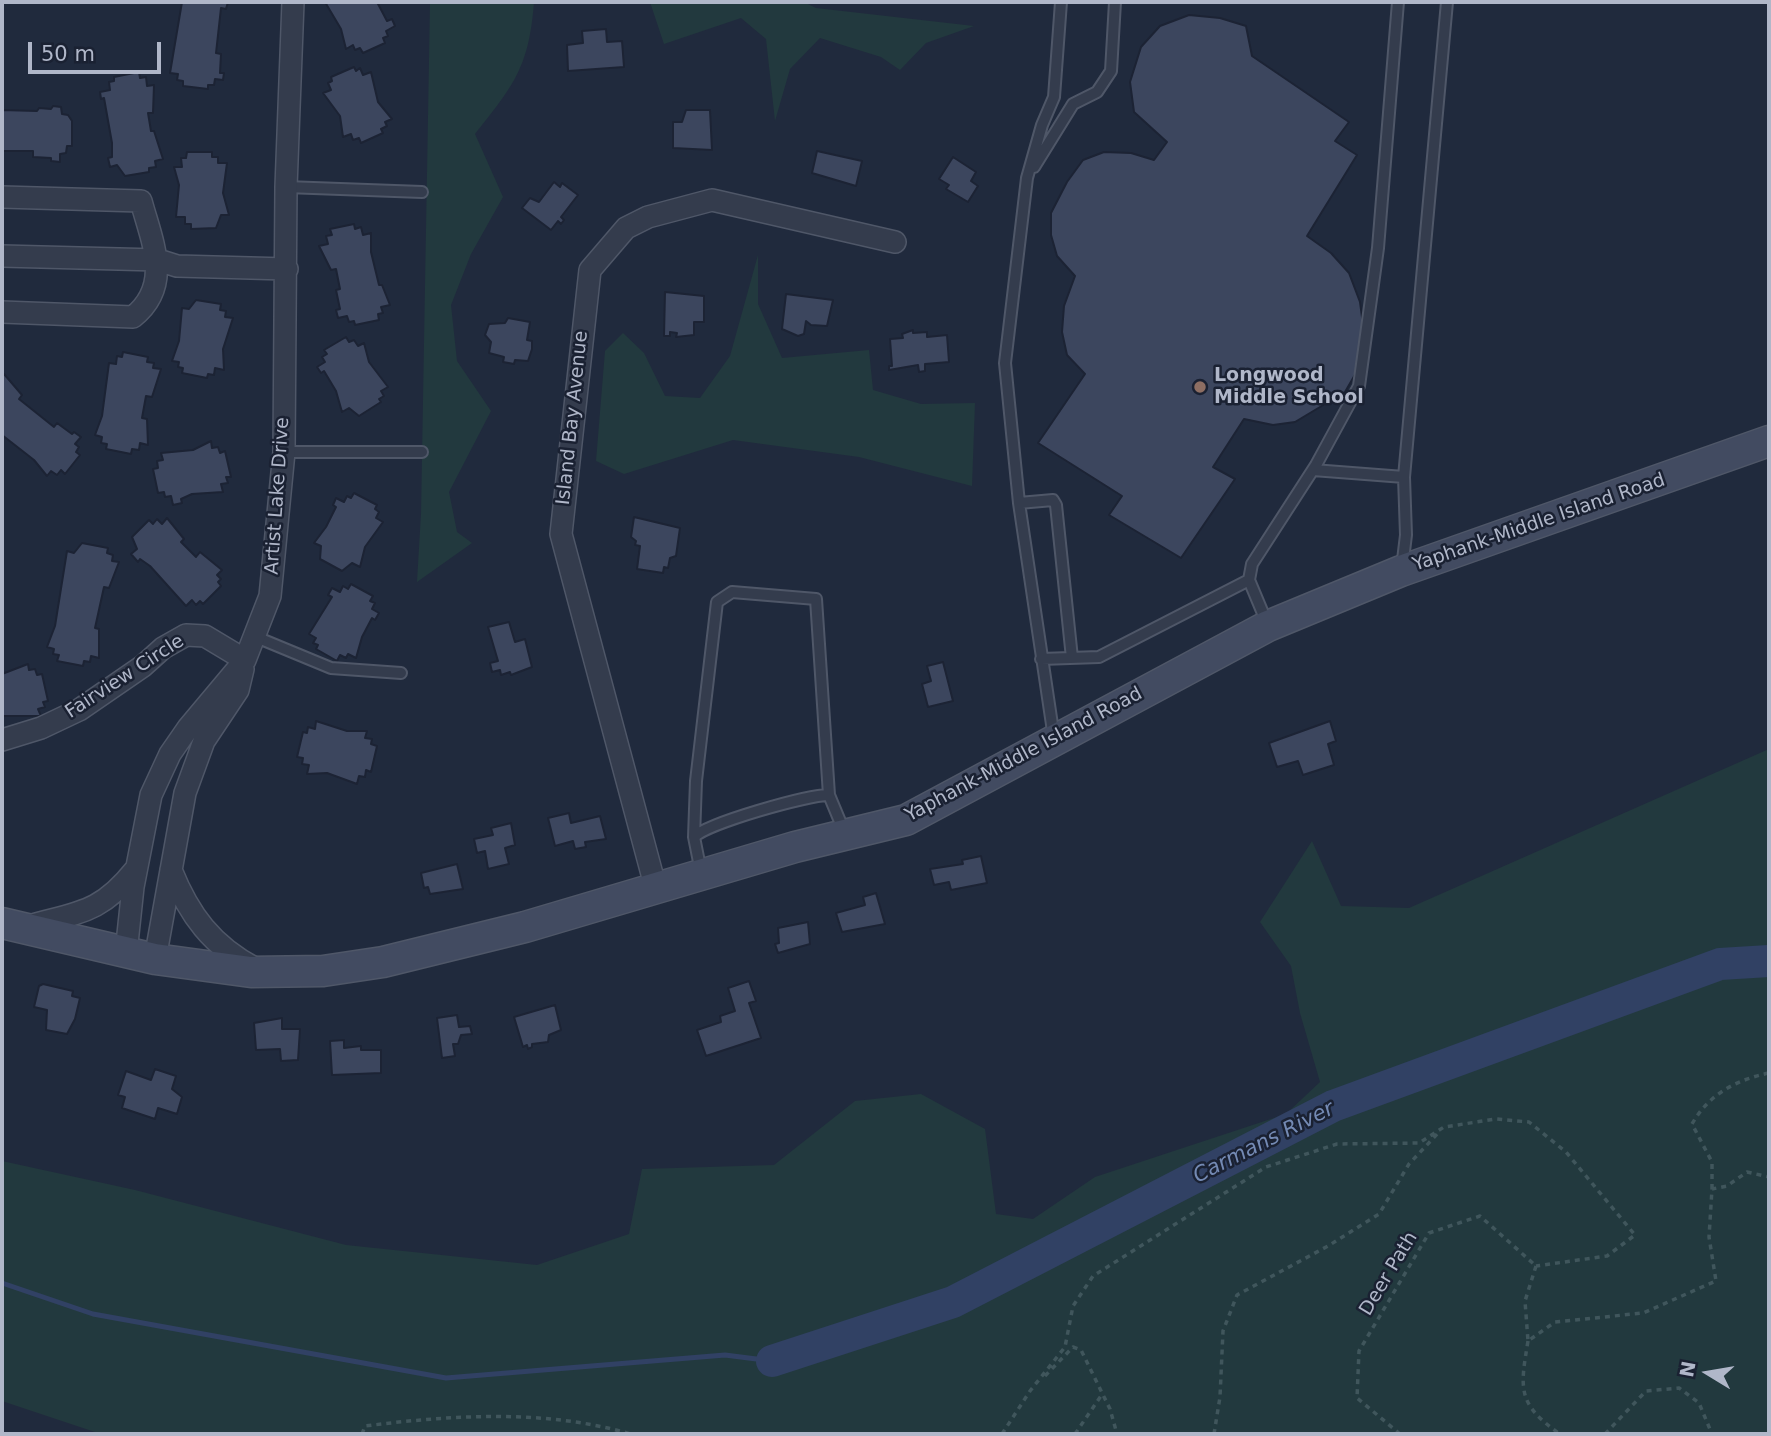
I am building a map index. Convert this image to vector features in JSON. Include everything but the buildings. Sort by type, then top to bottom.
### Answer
[{"type":"main road","name":"Yaphank-Middle Island Road","points":[[11,925],[155,959],[261,972],[323,971],[383,962],[525,927],[702,874],[906,820],[1268,626],[1401,571],[1769,441]]},
{"type":"street","name":"Artist Lake Drive","points":[[126,953],[136,868],[151,795],[170,754],[245,660],[256,637],[274,571],[284,452],[286,187],[293,2]]},
{"type":"street","points":[[2,197],[141,201],[158,260],[158,283],[152,296],[134,317],[2,312]]},
{"type":"street","name":"Island Bay Avenue","points":[[656,889],[561,534],[590,270],[626,228],[648,217],[712,200],[895,242]]},
{"type":"street","points":[[2,256],[158,260],[177,266],[287,269]]},
{"type":"street","name":"Fairview Circle","points":[[2,740],[41,728],[79,710],[143,666],[163,648],[186,635],[205,636],[245,660]]},
{"type":"street","points":[[155,959],[185,793],[204,741],[238,690],[245,660]]},
{"type":"street","points":[[11,925],[84,912],[116,895],[136,868]]},
{"type":"street","points":[[171,870],[193,918],[236,958],[261,972]]},
{"type":"lane","points":[[1054,739],[1019,503],[1005,363],[1027,178],[1042,125],[1054,97],[1061,2]]},
{"type":"lane","points":[[1027,178],[1073,104],[1097,92],[1111,71],[1115,2]]},
{"type":"lane","points":[[1268,626],[1249,580],[1252,564],[1313,470],[1359,386],[1378,248],[1398,2]]},
{"type":"lane","points":[[1401,571],[1406,535],[1404,477],[1447,2]]},
{"type":"lane","points":[[286,187],[422,192]]},
{"type":"lane","points":[[284,452],[422,452]]},
{"type":"lane","points":[[1313,470],[1404,477]]},
{"type":"lane","points":[[1019,503],[1053,500],[1056,505],[1072,658]]},
{"type":"lane","points":[[1041,659],[1099,657],[1249,580]]},
{"type":"lane","points":[[702,874],[694,837],[696,781],[717,602],[732,592],[816,599],[829,795],[845,834]]},
{"type":"lane","points":[[256,637],[331,668],[401,673]]},
{"type":"lane","points":[[694,837],[700,831],[720,822],[829,795]]},
{"type":"path","points":[[1528,1341],[1555,1322],[1643,1313],[1716,1282],[1710,1237],[1712,1162],[1692,1124],[1701,1107],[1727,1087],[1769,1073]]},
{"type":"path","points":[[1002,1434],[1030,1391],[1065,1347],[1073,1306],[1093,1276],[1266,1167],[1338,1144],[1419,1143],[1444,1127],[1496,1119],[1529,1122],[1566,1152],[1635,1235],[1607,1256],[1536,1266],[1525,1301],[1528,1341],[1521,1383],[1533,1416],[1560,1434]]},
{"type":"path","points":[[1214,1434],[1220,1397],[1223,1331],[1237,1295],[1328,1247],[1380,1214],[1409,1164],[1444,1127]]},
{"type":"path","points":[[1712,1189],[1727,1186],[1747,1172],[1769,1177]]},
{"type":"path","name":"Deer Path","points":[[1400,1434],[1357,1398],[1359,1351],[1429,1233],[1479,1216],[1536,1266]]},
{"type":"path","points":[[1030,1391],[1073,1347],[1081,1350],[1103,1393],[1117,1434]]},
{"type":"path","points":[[1605,1434],[1646,1391],[1679,1388],[1699,1403],[1712,1434]]},
{"type":"path","points":[[1075,1434],[1103,1393]]},
{"type":"path","points":[[362,1434],[365,1426],[466,1417],[519,1417],[631,1434]]},
{"type":"green space","points":[[430,2],[534,2],[528,43],[517,74],[500,102],[475,134],[503,197],[471,254],[451,305],[457,361],[491,411],[449,492],[457,532],[472,543],[417,582],[421,514]]},
{"type":"green space","points":[[650,2],[804,2],[816,8],[974,26],[926,43],[900,70],[881,57],[820,38],[790,69],[775,121],[766,39],[741,18],[664,44]]},
{"type":"green space","points":[[758,255],[758,304],[782,358],[869,350],[873,390],[921,404],[975,403],[972,486],[859,457],[733,440],[624,474],[596,461],[605,351],[623,333],[644,353],[665,396],[700,398],[730,356]]},
{"type":"green space","points":[[1769,749],[1769,1434],[101,1434],[2,1401],[2,1161],[135,1190],[346,1245],[537,1265],[629,1234],[642,1169],[774,1165],[855,1101],[921,1094],[985,1129],[996,1214],[1033,1219],[1095,1177],[1286,1114],[1320,1082],[1300,1013],[1291,966],[1260,922],[1312,841],[1341,906],[1409,908]]},
{"type":"waterway","name":"Carmans River","points":[[772,1361],[953,1302],[1333,1106],[1720,964],[1769,961]]},
{"type":"waterway","points":[[2,1283],[93,1314],[446,1378],[725,1355],[772,1361]]},
{"type":"place","name":"Longwood Middle School","points":[[1200,387]]}]
